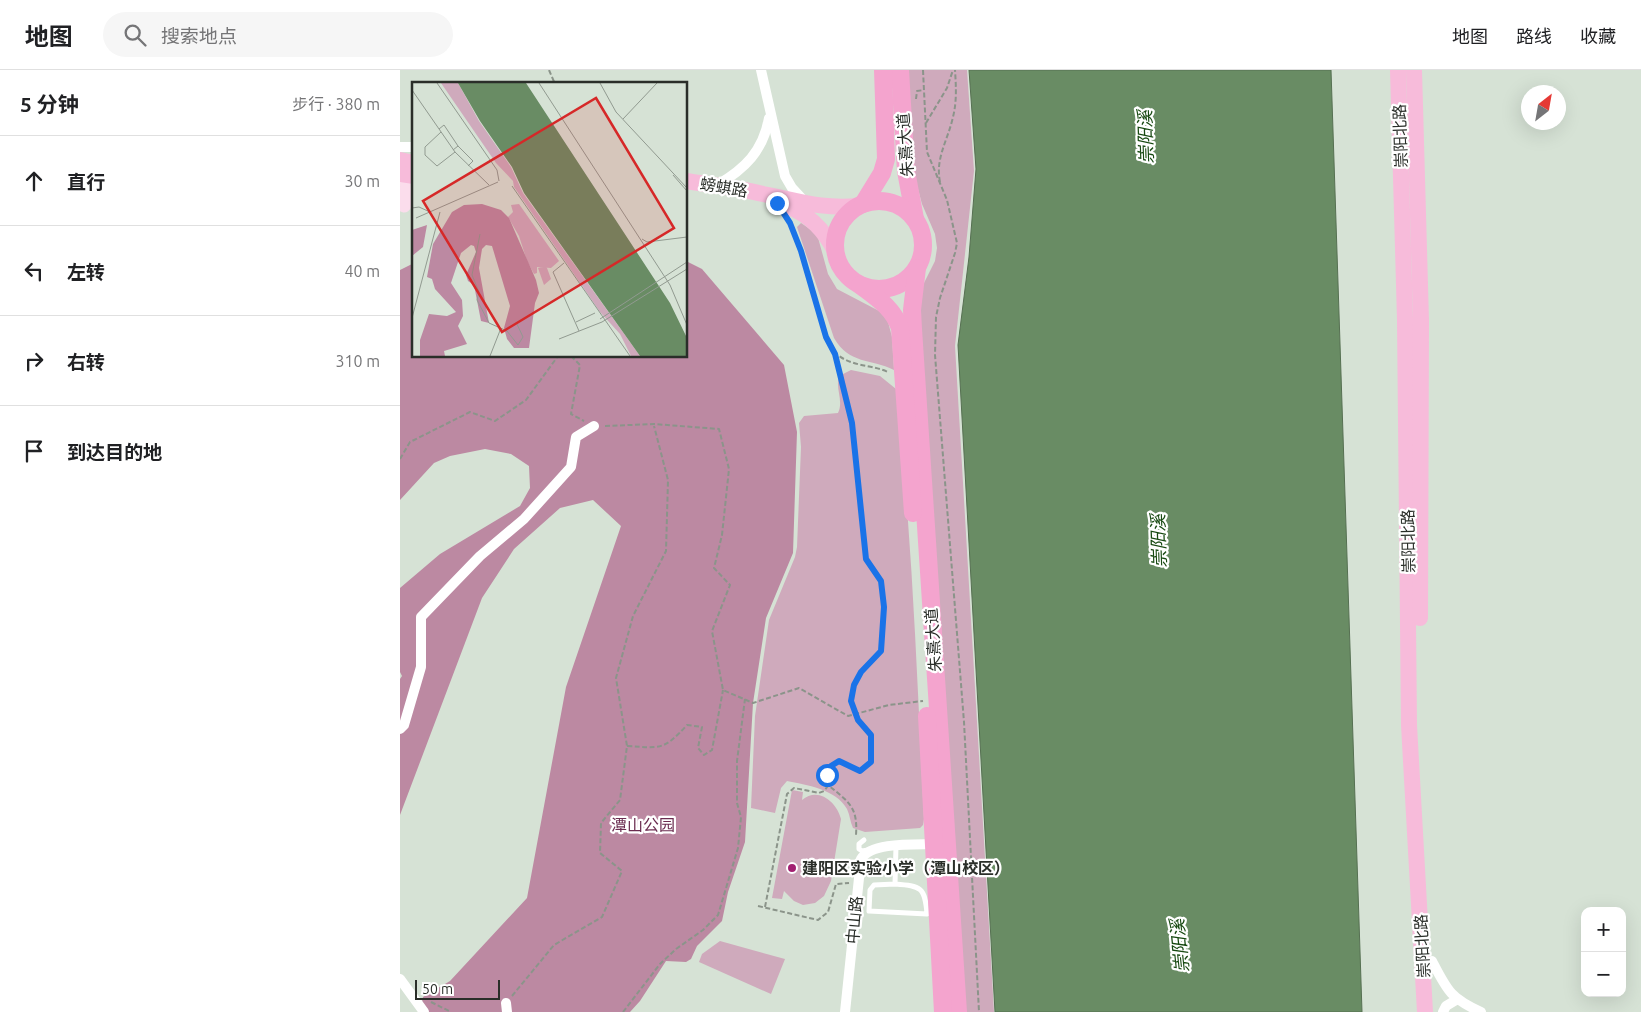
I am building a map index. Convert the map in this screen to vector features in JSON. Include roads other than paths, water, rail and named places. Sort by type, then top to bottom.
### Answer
[{"type":"highway","name":"朱熹大道","points":[[860,205],[878,181],[886,159],[883,70]]},
{"type":"highway","name":"朱熹大道","points":[[900,70],[906,171],[915,219]]},
{"type":"highway","points":[[877,201],[892,202],[905,209],[915,219],[921,231],[924,244],[917,268],[909,278],[898,285],[886,289],[873,289],[860,285],[844,271],[835,251],[837,230],[850,212],[860,205],[877,201]]},
{"type":"highway","name":"朱熹大道","points":[[917,268],[912,310],[940,844],[943,1012]]},
{"type":"highway","name":"朱熹大道","points":[[860,285],[884,304],[896,317],[900,328],[926,700],[958,1012]]},
{"type":"main road","name":"崇阳北路","points":[[1398,70],[1405,330],[1410,726],[1425,1012]]},
{"type":"main road","name":"崇阳北路","points":[[1414,70],[1421,321],[1420,723],[1435,1012]]},
{"type":"main road","name":"螃蜞路","points":[[688,181],[718,185],[762,196]]},
{"type":"main road","points":[[688,186],[762,196],[824,208],[860,205]]},
{"type":"main road","points":[[762,196],[789,207],[812,220],[826,234],[835,251]]},
{"type":"street","points":[[762,70],[785,176],[792,188],[808,206]]},
{"type":"street","points":[[718,185],[740,172],[759,150],[767,133],[771,107]]},
{"type":"street","points":[[400,729],[404,725],[420,667],[421,617],[480,556],[524,519],[571,467],[576,437],[594,426]]},
{"type":"street","points":[[870,849],[940,844]]},
{"type":"street","name":"中山路","points":[[845,1012],[857,884],[861,859],[870,849]]},
{"type":"street","points":[[1432,961],[1443,983],[1456,1000],[1481,1012]]},
{"type":"street","points":[[400,979],[404,991],[424,1012]]},
{"type":"street","points":[[1443,1012],[1446,1006],[1456,1000]]},
{"type":"lane","points":[[864,840],[859,844],[859,849],[865,852],[870,849]]},
{"type":"lane","points":[[895,884],[896,846]]},
{"type":"lane","points":[[895,884],[913,886],[923,891],[926,895],[926,914],[869,911],[870,890],[874,885],[895,884]]},
{"type":"water","name":"崇阳溪","points":[[969,70],[1331,70],[1362,1012],[995,1012],[958,345],[969,257],[976,169]]},
{"type":"place","name":"建阳区实验小学（潭山校区）","points":[[792,868]]},
{"type":"park label","name":"潭山公园","points":[[643,825]]}]
